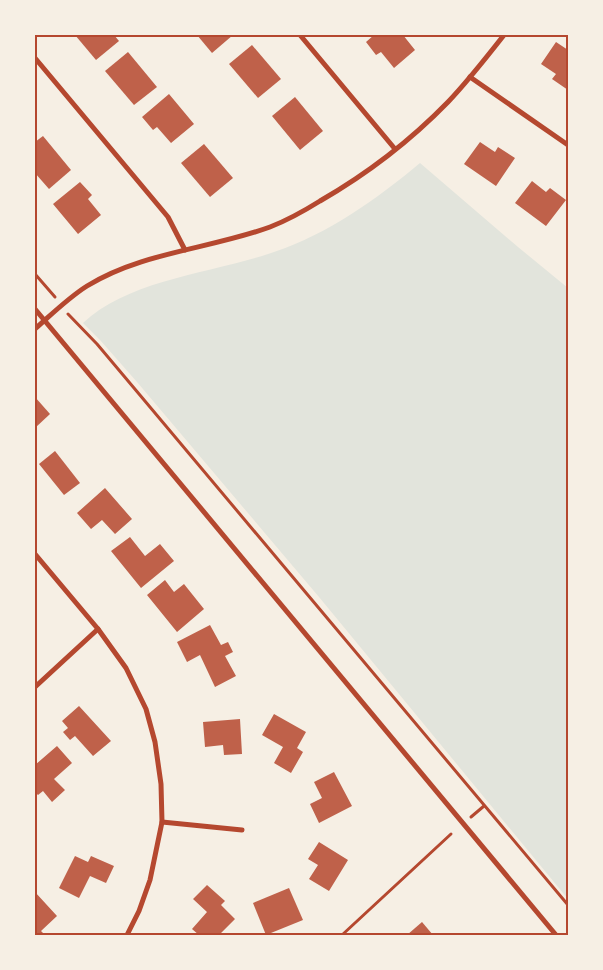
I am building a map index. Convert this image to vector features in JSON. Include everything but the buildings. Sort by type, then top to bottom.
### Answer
[{"type":"street","points":[[300,35],[395,150]]},
{"type":"street","points":[[35,330],[74,295],[102,278],[127,267],[185,250],[245,236],[272,226],[298,214],[341,189],[395,150],[428,121],[470,76],[504,35]]},
{"type":"street","points":[[35,58],[168,217],[185,250]]},
{"type":"street","points":[[470,76],[568,145]]},
{"type":"street","points":[[35,309],[556,935]]},
{"type":"street","points":[[35,554],[98,629],[126,668],[146,709],[156,750],[161,784],[162,822],[150,880],[139,911],[126,935]]},
{"type":"street","points":[[35,687],[98,629]]},
{"type":"street","points":[[162,822],[242,830]]},
{"type":"path","points":[[35,274],[51,293]]},
{"type":"path","points":[[74,321],[97,344],[568,905]]},
{"type":"path","points":[[471,816],[484,806]]},
{"type":"path","points":[[342,935],[451,834]]},
{"type":"shaded area","points":[[420,163],[568,288],[568,899],[319,597],[137,382],[83,323],[102,308],[124,296],[174,279],[274,252],[314,236],[387,190]]}]
